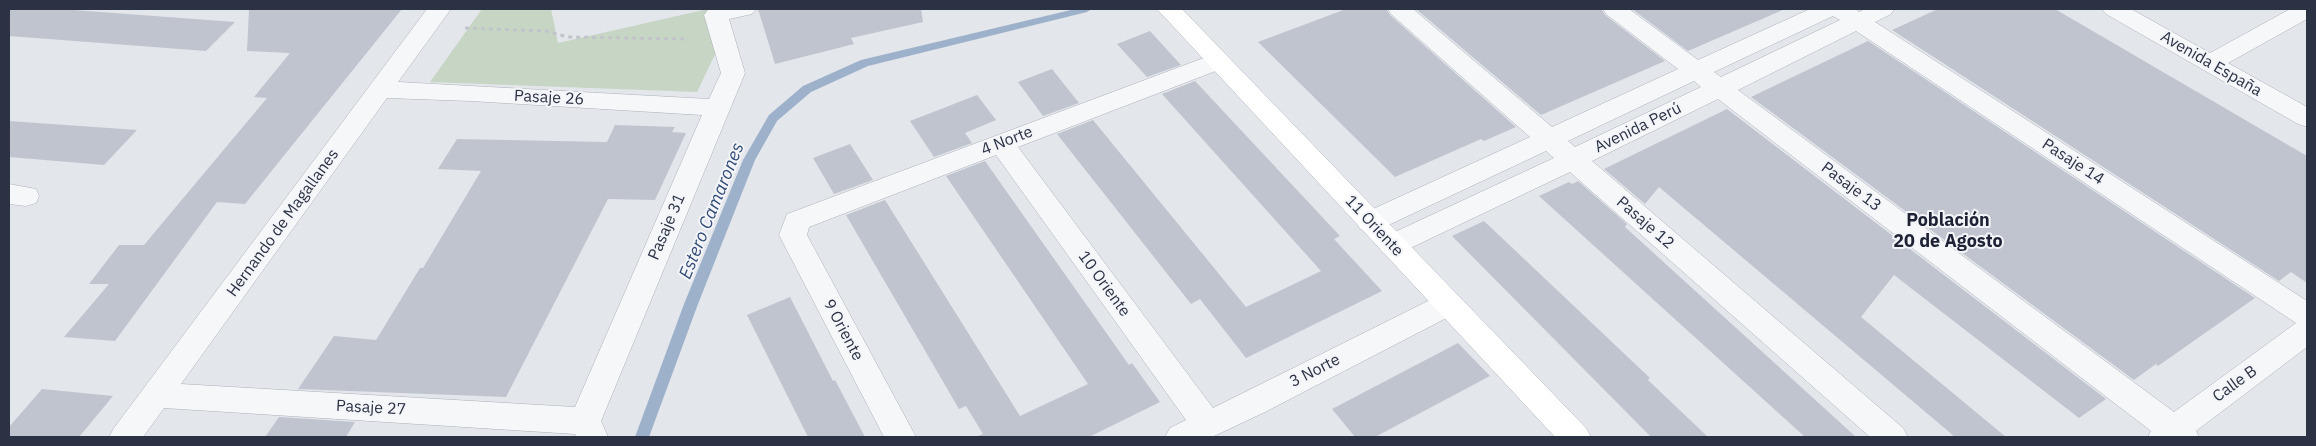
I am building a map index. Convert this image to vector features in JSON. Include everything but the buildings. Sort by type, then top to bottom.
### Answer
[{"type":"street","points":[[720,28],[744,9]]},
{"type":"street","name":"Pasaje 12","points":[[1400,9],[1892,437]]},
{"type":"street","name":"Pasaje 13","points":[[1614,9],[2173,435]]},
{"type":"street","name":"Avenida Perú","points":[[1370,222],[1829,9]]},
{"type":"street","name":"Avenida Perú","points":[[1392,245],[1719,88],[1849,15],[1883,9]]},
{"type":"street","name":"Avenida España","points":[[2114,9],[2307,118]]},
{"type":"street","points":[[2210,63],[2307,10]]},
{"type":"street","name":"11 Oriente","points":[[1171,12],[1575,437]]},
{"type":"street","name":"Pasaje 14","points":[[1849,15],[2307,316]]},
{"type":"street","name":"Hernando de Magallanes","points":[[125,437],[433,17]]},
{"type":"street","name":"Pasaje 31","points":[[589,429],[733,73],[720,28]]},
{"type":"street","name":"4 Norte","points":[[797,221],[1217,61]]},
{"type":"street","name":"Pasaje 26","points":[[381,90],[471,93],[718,108]]},
{"type":"street","name":"10 Oriente","points":[[1001,143],[1194,431]]},
{"type":"street","name":"9 Oriente","points":[[797,221],[793,235],[900,437]]},
{"type":"street","name":"3 Norte","points":[[1194,431],[1448,304]]},
{"type":"street","name":"Calle B","points":[[2173,435],[2307,331]]},
{"type":"street","name":"Pasaje 27","points":[[156,395],[589,429]]},
{"type":"path","points":[[433,17],[546,31],[568,37],[720,28]]},
{"type":"green space","points":[[482,9],[551,9],[558,43],[708,9],[719,46],[697,92],[430,82]]},
{"type":"waterway","name":"Estero Camarones","points":[[642,437],[691,304],[749,160],[773,118],[807,89],[865,63],[1087,9]]},
{"type":"district","name":"Población 20 de Agosto","points":[[1948,231]]}]
